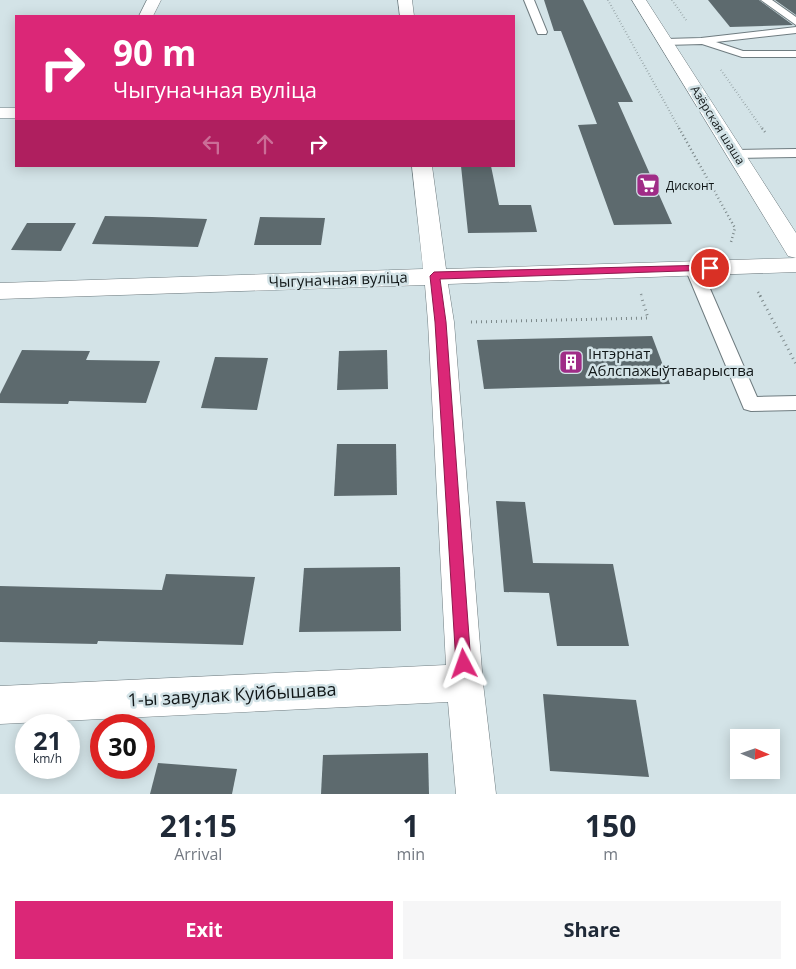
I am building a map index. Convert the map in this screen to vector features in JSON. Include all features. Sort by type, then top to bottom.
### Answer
[{"type":"street","points":[[146,15],[154,0]]},
{"type":"street","points":[[405,0],[407,15]]},
{"type":"street","name":"Азёрская шаша","points":[[639,0],[796,251]]},
{"type":"street","points":[[0,113],[15,112]]},
{"type":"street","points":[[422,167],[441,322],[465,683],[476,794]]},
{"type":"street","name":"Чыгуначная вуліца","points":[[0,291],[796,265]]},
{"type":"street","name":"1-ы завулак Куйбышава","points":[[0,705],[465,683]]},
{"type":"lane","points":[[529,0],[542,32]]},
{"type":"lane","points":[[766,0],[796,22]]},
{"type":"lane","points":[[666,42],[702,41],[796,30]]},
{"type":"lane","points":[[702,41],[742,54],[796,54]]},
{"type":"lane","points":[[736,154],[796,153]]},
{"type":"lane","points":[[693,268],[751,404],[796,403]]},
{"type":"path","points":[[608,0],[736,228],[730,241],[796,364]]},
{"type":"path","points":[[672,0],[780,153]]},
{"type":"path","points":[[441,322],[648,318],[634,270]]},
{"type":"building","points":[[544,0],[583,0],[633,102],[618,102],[672,224],[614,225],[578,125],[597,124],[561,31],[554,31]]},
{"type":"building","points":[[708,0],[759,0],[793,25],[730,27]]},
{"type":"building","points":[[775,0],[796,0],[796,15]]},
{"type":"building","points":[[461,167],[491,167],[499,205],[531,205],[537,232],[468,233]]},
{"type":"building","points":[[105,216],[207,219],[198,247],[92,244]]},
{"type":"building","points":[[260,217],[325,218],[321,245],[254,245]]},
{"type":"building","points":[[27,223],[76,223],[61,251],[11,250]]},
{"type":"building","name":"Інтэрнат Аблспажыўтаварыства","points":[[652,336],[670,384],[484,389],[477,340]]},
{"type":"building","points":[[22,350],[90,351],[86,360],[160,361],[146,403],[69,401],[68,404],[0,403],[0,394]]},
{"type":"building","points":[[387,350],[388,389],[337,390],[339,351]]},
{"type":"building","points":[[215,357],[268,358],[257,410],[201,408]]},
{"type":"building","points":[[337,444],[396,444],[397,495],[334,496]]},
{"type":"building","points":[[496,501],[525,502],[533,563],[613,564],[629,646],[557,646],[549,593],[504,592]]},
{"type":"building","points":[[400,567],[401,631],[299,632],[304,568]]},
{"type":"building","points":[[166,574],[255,577],[243,645],[98,641],[97,644],[0,642],[0,586],[162,590]]},
{"type":"building","points":[[543,694],[636,700],[649,777],[550,771]]},
{"type":"building","points":[[428,753],[429,794],[321,794],[323,755]]},
{"type":"building","points":[[158,763],[237,769],[232,794],[150,794]]},
{"type":"place","name":"Дисконт","points":[[648,185]]},
{"type":"place","name":"Інтэрнат Аблспажыўтаварыства","points":[[571,362]]},
{"type":"route","points":[[464,664],[441,322],[434,276],[710,268]]}]
